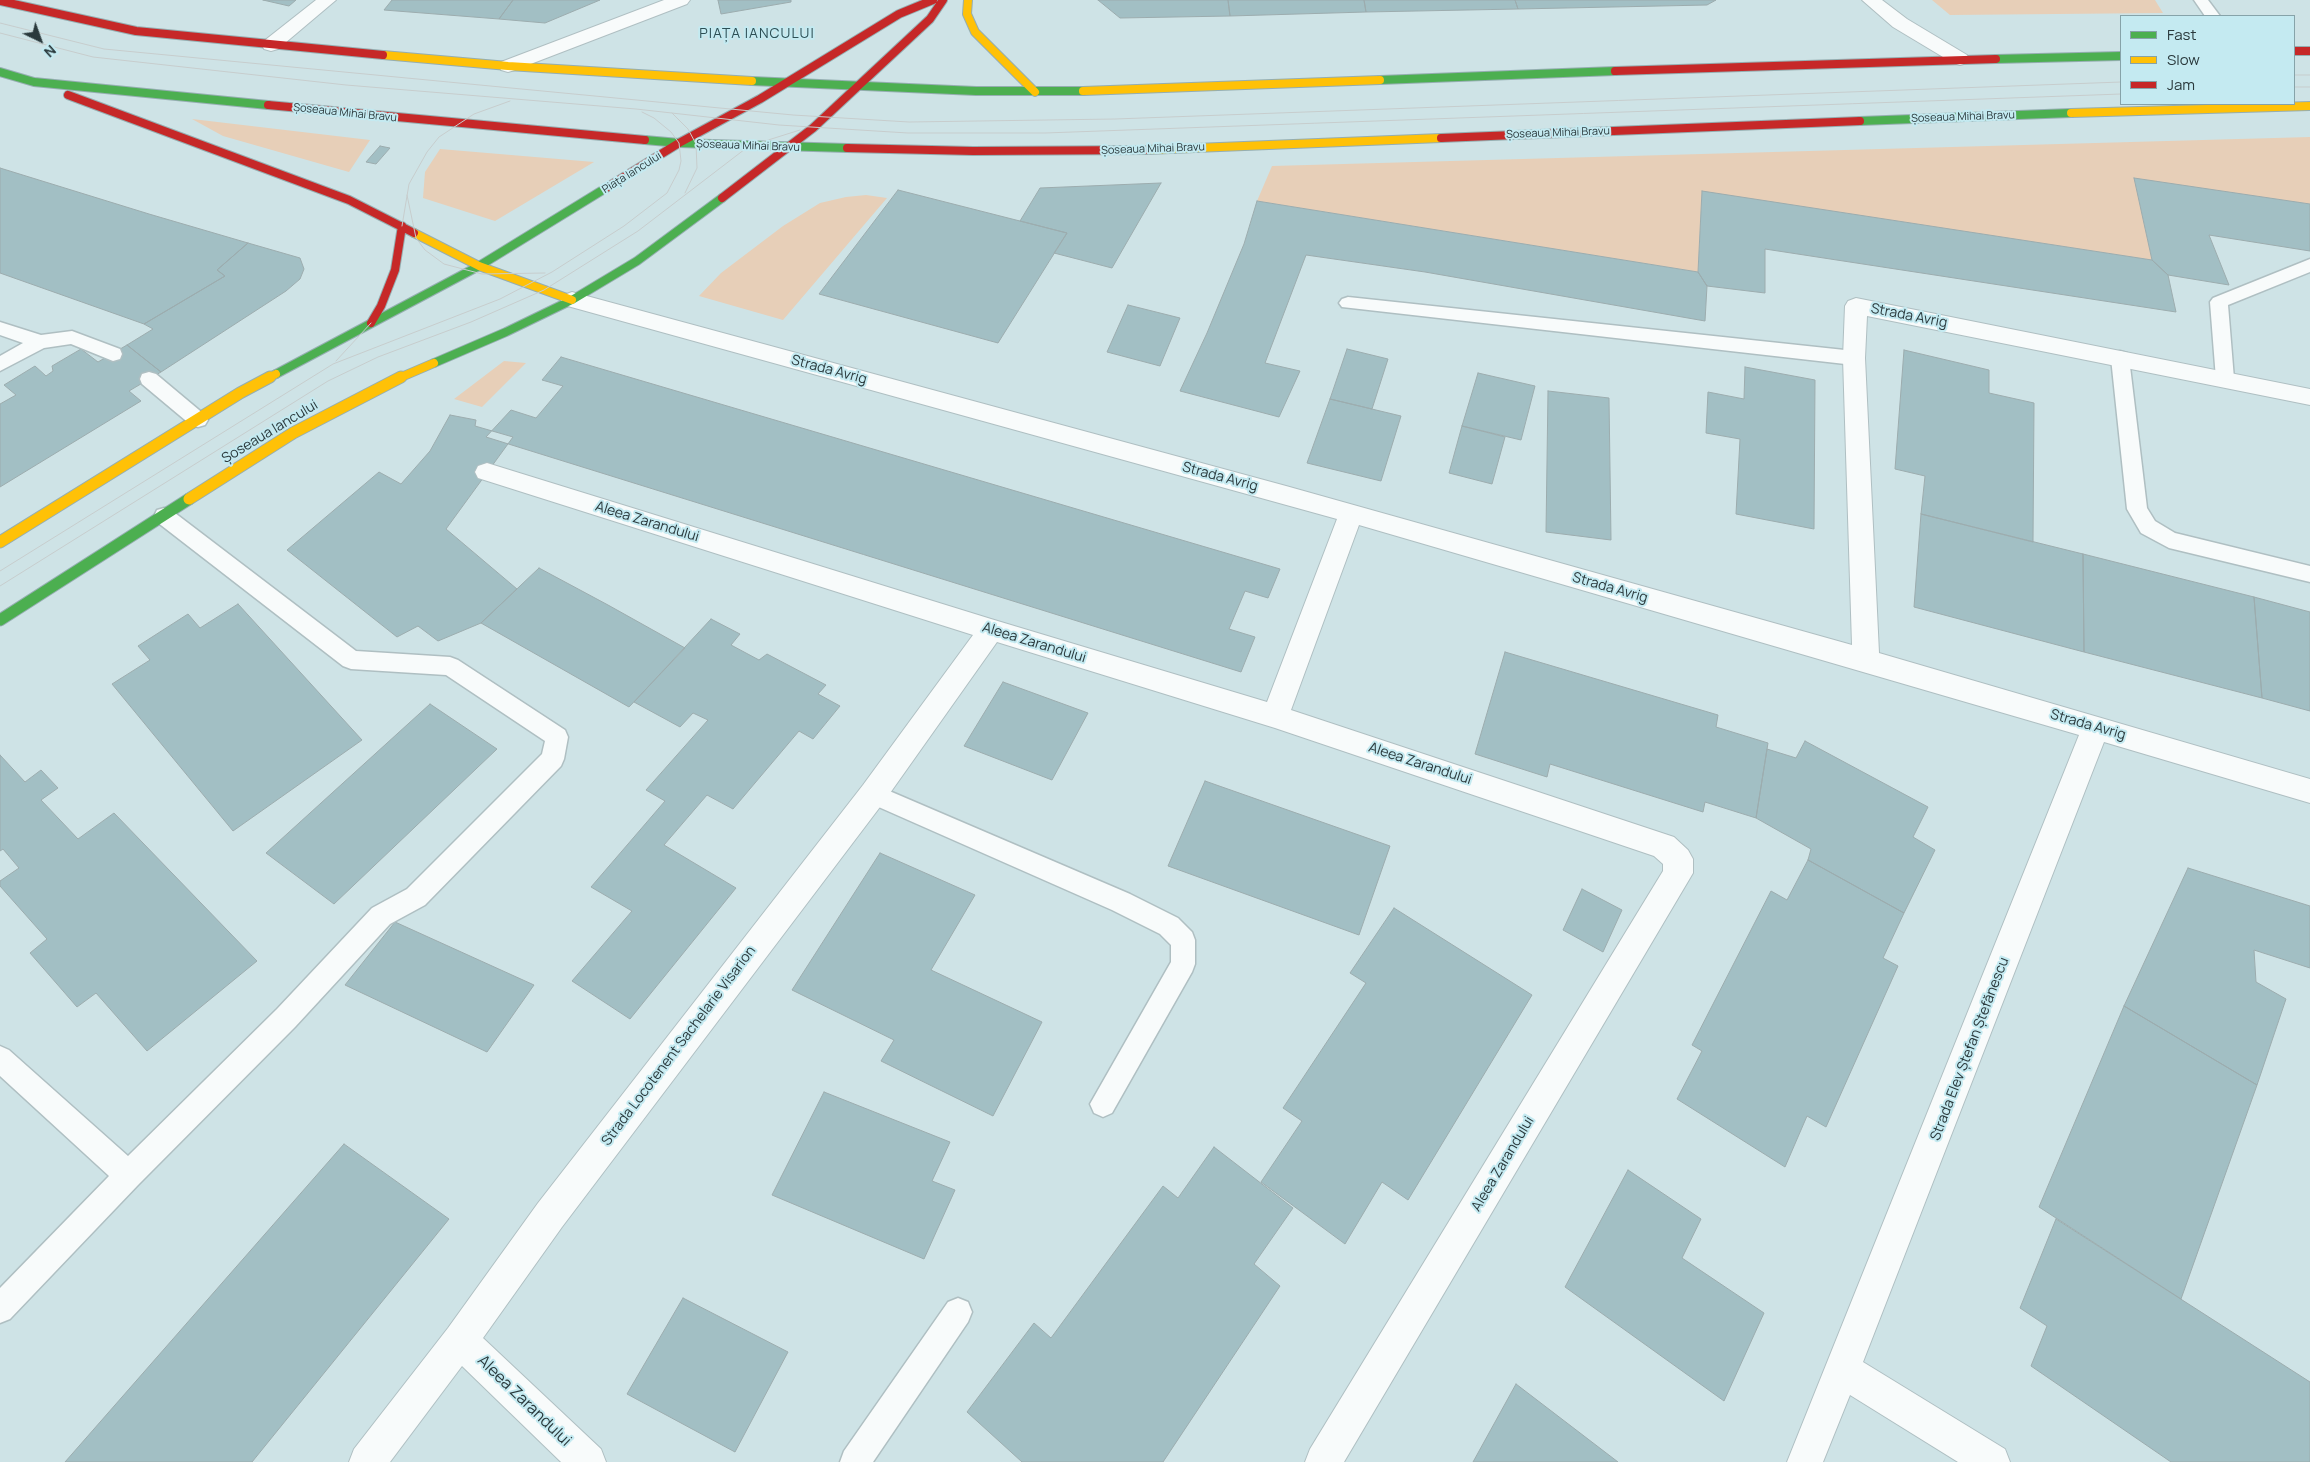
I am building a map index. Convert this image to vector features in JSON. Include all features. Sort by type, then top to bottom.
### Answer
[{"type":"main road","name":"Piața Iancului","points":[[478,266],[680,143],[786,84],[898,14],[933,0]]},
{"type":"main road","points":[[34,82],[349,200],[478,266],[572,300],[644,256],[788,148],[930,19],[943,0]]},
{"type":"main road","points":[[968,0],[967,14],[975,32],[1035,92]]},
{"type":"main road","points":[[0,1],[136,30],[271,45],[508,66],[786,84],[1035,92],[1960,59],[2120,56]]},
{"type":"main road","points":[[2295,51],[2310,51]]},
{"type":"main road","name":"Șoseaua Mihai Bravu","points":[[0,72],[34,82],[448,123],[680,143],[788,148],[1042,152],[1119,151],[1979,116],[2310,106]]},
{"type":"main road","points":[[371,323],[386,294],[395,270],[402,226]]},
{"type":"main road","points":[[0,542],[240,393],[478,266]]},
{"type":"main road","name":"Șoseaua Iancului","points":[[0,620],[293,433],[426,364],[506,332],[572,300]]},
{"type":"street","points":[[271,45],[327,0]]},
{"type":"street","points":[[508,66],[681,0]]},
{"type":"street","points":[[1870,0],[1900,23],[1960,59]]},
{"type":"street","name":"Strada Avrig","points":[[572,300],[1351,515],[1866,660],[2310,791]]},
{"type":"street","name":"Strada Avrig","points":[[1866,660],[1854,358],[1856,306],[2310,397]]},
{"type":"street","name":"Aleea Zarandului","points":[[487,472],[991,630],[1275,716],[1664,846],[1678,859],[1678,873],[1322,1462]]},
{"type":"street","points":[[1275,716],[1351,515]]},
{"type":"street","name":"Strada Locotenent Sachelarie Visarion","points":[[367,1462],[460,1340],[550,1215],[873,794],[991,630]]},
{"type":"street","name":"Strada Elev Ștefan Ștefănescu","points":[[1805,1462],[2096,727]]},
{"type":"street","name":"Aleea Zarandului","points":[[460,1340],[588,1462]]},
{"type":"street","points":[[1843,1370],[1992,1462]]},
{"type":"lane","points":[[2201,0],[2211,15]]},
{"type":"lane","points":[[2225,379],[2219,302],[2310,265]]},
{"type":"lane","points":[[1348,303],[1854,358]]},
{"type":"lane","points":[[0,328],[40,342]]},
{"type":"lane","points":[[0,364],[40,342],[72,337],[112,354]]},
{"type":"lane","points":[[2120,358],[2136,510],[2148,527],[2169,540],[2310,574]]},
{"type":"lane","points":[[149,379],[198,420]]},
{"type":"lane","points":[[0,1309],[128,1175],[286,1018],[381,916],[416,897],[553,759],[557,737],[450,666],[351,660],[164,516]]},
{"type":"lane","points":[[873,794],[1121,902],[1169,926],[1182,940],[1183,964],[1103,1104]]},
{"type":"lane","points":[[0,1058],[128,1175]]},
{"type":"lane","points":[[855,1462],[958,1312]]},
{"type":"shaded area","points":[[1932,0],[2155,0],[2163,13],[1950,15]]},
{"type":"shaded area","points":[[192,119],[370,140],[349,172],[223,136]]},
{"type":"shaded area","points":[[2310,137],[2310,204],[2135,179],[2152,260],[1702,192],[1698,272],[1257,201],[1272,166]]},
{"type":"shaded area","points":[[440,149],[594,162],[495,221],[423,198],[425,172]]},
{"type":"shaded area","points":[[866,195],[887,198],[783,320],[699,296],[721,273],[783,226],[820,203]]},
{"type":"shaded area","points":[[504,361],[526,363],[482,407],[454,399]]},
{"type":"building","points":[[263,0],[296,0],[289,6]]},
{"type":"building","points":[[392,0],[513,0],[499,19],[384,10]]},
{"type":"building","points":[[513,0],[600,0],[545,23],[499,19]]},
{"type":"building","points":[[718,0],[791,0],[791,2],[721,14]]},
{"type":"building","points":[[1098,0],[1228,0],[1230,16],[1120,18]]},
{"type":"building","points":[[1228,0],[1364,0],[1366,12],[1230,16]]},
{"type":"building","points":[[1364,0],[1515,0],[1518,9],[1366,12]]},
{"type":"building","points":[[1515,0],[1716,0],[1707,5],[1518,9]]},
{"type":"building","points":[[380,146],[390,148],[376,164],[366,162]]},
{"type":"building","points":[[0,168],[248,243],[217,270],[225,276],[144,324],[0,273]]},
{"type":"building","points":[[2134,178],[2310,204],[2310,251],[2209,235],[2229,285],[2168,275],[2152,260]]},
{"type":"building","points":[[1161,183],[1112,268],[1054,253],[1067,233],[1020,221],[1040,188]]},
{"type":"building","points":[[898,190],[1067,233],[998,343],[819,294]]},
{"type":"building","points":[[1702,191],[2152,260],[2168,275],[2176,312],[1765,249],[1765,293],[1707,286],[1698,272]]},
{"type":"building","points":[[1257,201],[1698,272],[1707,286],[1705,321],[1425,272],[1306,255],[1265,363],[1300,371],[1279,417],[1180,391],[1207,333],[1244,244]]},
{"type":"building","points":[[248,243],[300,258],[304,269],[300,279],[286,291],[161,372],[127,345],[153,329],[144,324],[225,276],[217,270]]},
{"type":"building","points":[[1128,305],[1180,318],[1160,366],[1107,352]]},
{"type":"building","points":[[127,345],[161,372],[129,391],[141,401],[0,487],[0,404],[16,395],[4,385],[35,366],[46,376],[53,371],[52,366],[81,349],[98,362]]},
{"type":"building","points":[[1347,349],[1388,359],[1372,409],[1330,399]]},
{"type":"building","points":[[1904,350],[1989,370],[1989,393],[2034,403],[2033,542],[1921,514],[1925,476],[1895,469]]},
{"type":"building","points":[[561,357],[1280,569],[1268,598],[1245,591],[1229,629],[1255,637],[1241,672],[486,437],[511,410],[536,418],[563,386],[542,380]]},
{"type":"building","points":[[1745,367],[1815,380],[1814,529],[1736,514],[1740,439],[1706,433],[1708,392],[1744,399]]},
{"type":"building","points":[[1478,373],[1535,386],[1521,440],[1462,426]]},
{"type":"building","points":[[1548,391],[1609,398],[1611,540],[1546,532]]},
{"type":"building","points":[[1330,399],[1401,416],[1381,481],[1307,463]]},
{"type":"building","points":[[450,415],[476,420],[475,426],[513,437],[446,529],[517,589],[481,623],[438,641],[418,626],[397,637],[287,550],[379,472],[401,484],[430,451]]},
{"type":"building","points":[[1462,426],[1505,437],[1492,484],[1449,473]]},
{"type":"building","points":[[1921,514],[2083,554],[2084,652],[1914,607]]},
{"type":"building","points":[[2083,554],[2254,597],[2262,698],[2084,652]]},
{"type":"building","points":[[539,568],[685,648],[629,707],[481,623]]},
{"type":"building","points":[[2254,597],[2310,612],[2310,711],[2262,698]]},
{"type":"building","points":[[238,604],[362,740],[233,831],[112,684],[150,660],[138,646],[188,614],[200,628]]},
{"type":"building","points":[[711,619],[740,634],[731,645],[759,660],[767,654],[826,685],[818,694],[840,706],[813,739],[799,731],[733,809],[707,795],[664,845],[736,888],[630,1019],[572,981],[632,911],[591,887],[665,801],[646,790],[708,720],[693,713],[680,727],[634,702]]},
{"type":"building","points":[[1505,652],[1718,715],[1716,727],[1768,743],[1756,818],[1705,802],[1703,812],[1550,764],[1547,777],[1475,754]]},
{"type":"building","points":[[1003,682],[1088,713],[1052,780],[964,746]]},
{"type":"building","points":[[430,704],[497,749],[334,904],[266,853]]},
{"type":"building","points":[[1805,741],[1928,807],[1913,837],[1935,850],[1904,913],[1808,860],[1811,849],[1756,818],[1767,749],[1796,758]]},
{"type":"building","points":[[0,755],[25,782],[41,770],[58,788],[41,800],[78,839],[114,813],[257,961],[147,1051],[96,993],[77,1007],[30,953],[47,939],[0,886],[0,881],[19,868],[3,849],[0,851]]},
{"type":"building","points":[[1205,781],[1390,846],[1359,935],[1168,866]]},
{"type":"building","points":[[880,853],[975,895],[931,970],[1042,1022],[993,1116],[881,1061],[894,1040],[792,990]]},
{"type":"building","points":[[1808,860],[1904,913],[1883,958],[1898,966],[1826,1127],[1807,1116],[1785,1167],[1677,1099],[1702,1051],[1692,1045],[1771,891],[1787,900]]},
{"type":"building","points":[[2188,868],[2310,906],[2310,968],[2254,950],[2256,982],[2286,999],[2257,1085],[2124,1006]]},
{"type":"building","points":[[1582,889],[1622,910],[1603,952],[1563,930]]},
{"type":"building","points":[[1394,908],[1532,995],[1408,1200],[1382,1182],[1345,1244],[1261,1182],[1302,1121],[1283,1108],[1366,983],[1350,973]]},
{"type":"building","points":[[395,922],[534,985],[487,1052],[345,985]]},
{"type":"building","points":[[2124,1006],[2257,1085],[2181,1299],[2039,1207]]},
{"type":"building","points":[[824,1092],[950,1142],[932,1181],[955,1190],[924,1259],[772,1195]]},
{"type":"building","points":[[344,1144],[449,1219],[252,1462],[65,1462]]},
{"type":"building","points":[[1214,1147],[1293,1208],[1254,1264],[1280,1286],[1163,1462],[1022,1462],[967,1412],[1034,1323],[1051,1338],[1163,1186],[1178,1198]]},
{"type":"building","points":[[1628,1170],[1701,1219],[1682,1258],[1764,1313],[1724,1401],[1565,1287]]},
{"type":"building","points":[[2056,1219],[2310,1382],[2310,1462],[2171,1462],[2031,1366],[2047,1326],[2020,1308]]},
{"type":"building","points":[[683,1298],[788,1352],[735,1452],[627,1394]]},
{"type":"building","points":[[1516,1384],[1618,1462],[1473,1462]]},
{"type":"tram line","points":[[0,23],[104,49],[793,115],[909,122],[1115,119],[2120,82]]},
{"type":"tram line","points":[[0,33],[93,57],[346,85],[672,113]]},
{"type":"tram line","points":[[2295,75],[2310,75]]},
{"type":"tram line","points":[[2295,87],[2310,87]]},
{"type":"tram line","points":[[672,113],[779,125],[908,133],[1045,133],[2120,94]]},
{"type":"tram line","points":[[407,195],[409,184],[427,152],[439,137],[474,114],[510,101]]},
{"type":"tram line","points":[[0,571],[333,364],[500,299],[552,272],[624,226],[667,193],[679,170],[681,161],[679,143],[671,132],[654,118],[642,112]]},
{"type":"tram line","points":[[672,113],[688,129],[696,144],[697,168],[685,193]]},
{"type":"tram line","points":[[0,586],[328,381],[378,357],[471,322],[544,290],[638,231],[749,146],[800,130]]},
{"type":"tram line","points":[[402,226],[407,195]]},
{"type":"tram line","points":[[407,195],[416,238],[425,250],[444,264],[482,274],[545,273]]},
{"type":"tram line","points":[[336,361],[371,323]]},
{"type":"traffic: fast","points":[[1996,59],[2120,56]]},
{"type":"traffic: fast","points":[[1380,80],[1615,71]]},
{"type":"traffic: fast","points":[[0,72],[34,82],[268,105]]},
{"type":"traffic: fast","points":[[752,81],[976,91],[1083,91]]},
{"type":"traffic: fast","points":[[1860,121],[2071,113]]},
{"type":"traffic: fast","points":[[645,140],[679,143],[847,148]]},
{"type":"traffic: fast","points":[[276,374],[479,266],[606,188]]},
{"type":"traffic: fast","points":[[434,363],[506,332],[572,300],[637,261],[722,198]]},
{"type":"traffic: fast","points":[[0,620],[189,499]]},
{"type":"traffic: slow","points":[[968,0],[967,14],[975,32],[1035,92]]},
{"type":"traffic: slow","points":[[383,55],[508,66],[752,81]]},
{"type":"traffic: slow","points":[[1083,91],[1380,80]]},
{"type":"traffic: slow","points":[[2071,113],[2310,106]]},
{"type":"traffic: slow","points":[[1146,150],[1441,138]]},
{"type":"traffic: slow","points":[[414,233],[479,266],[572,300]]},
{"type":"traffic: slow","points":[[189,499],[293,433],[390,382],[434,363]]},
{"type":"traffic: slow","points":[[0,542],[240,393],[276,374]]},
{"type":"traffic: jam","points":[[606,188],[679,143],[760,99],[899,14],[933,0]]},
{"type":"traffic: jam","points":[[722,198],[813,128],[930,19],[943,0]]},
{"type":"traffic: jam","points":[[0,1],[136,31],[383,55]]},
{"type":"traffic: jam","points":[[2295,51],[2310,51]]},
{"type":"traffic: jam","points":[[1615,71],[1996,59]]},
{"type":"traffic: jam","points":[[68,95],[349,200],[414,233]]},
{"type":"traffic: jam","points":[[268,105],[645,140]]},
{"type":"traffic: jam","points":[[1441,138],[1860,121]]},
{"type":"traffic: jam","points":[[847,148],[973,151],[1146,150]]},
{"type":"traffic: jam","points":[[371,323],[381,306],[395,270],[402,226]]},
{"type":"district","name":"PIAȚA IANCULUI","points":[[757,34]]}]
